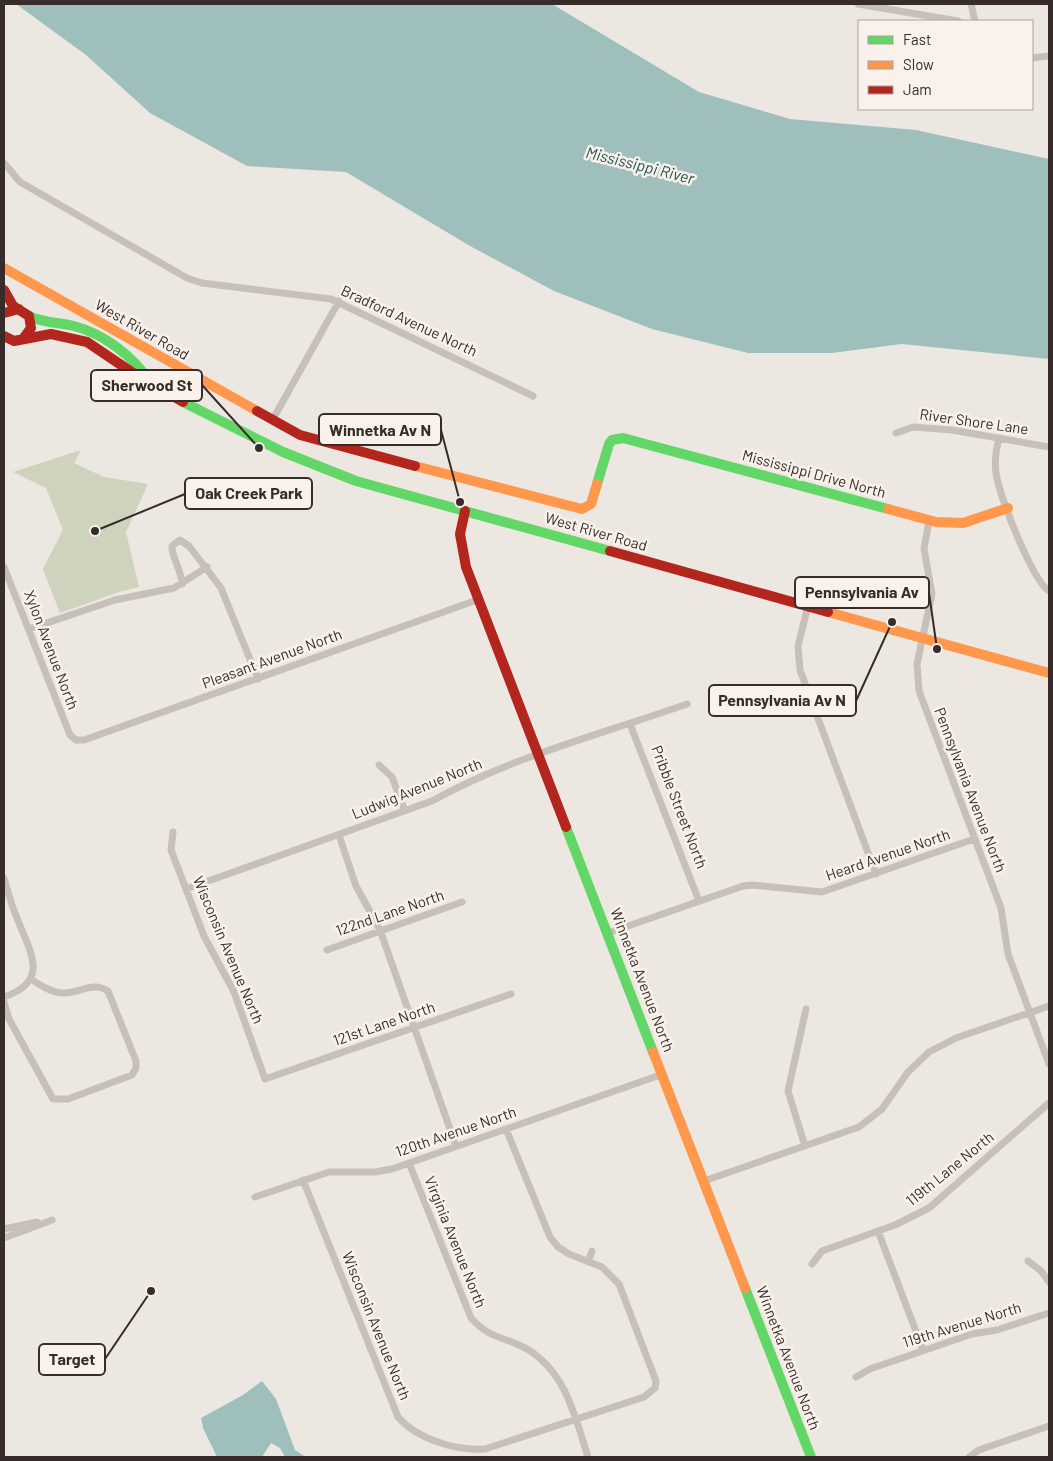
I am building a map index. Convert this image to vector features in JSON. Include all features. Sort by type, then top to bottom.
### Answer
[{"type":"street","points":[[858,4],[952,20]]},
{"type":"street","points":[[971,4],[975,20]]},
{"type":"street","points":[[1033,58],[1049,56]]},
{"type":"street","name":"Bradford Avenue North","points":[[4,163],[12,176],[20,182],[187,278],[202,283],[331,298],[533,396]]},
{"type":"street","name":"West River Road","points":[[4,268],[182,370],[272,418],[288,430],[324,443],[568,508],[582,509],[589,506],[593,499],[606,452],[612,440]]},
{"type":"street","points":[[4,290],[10,303],[25,313],[31,328],[23,339]]},
{"type":"street","points":[[272,418],[339,301]]},
{"type":"street","points":[[4,313],[13,309],[25,313]]},
{"type":"street","name":"West River Road","points":[[25,313],[44,323],[76,326],[100,337],[124,354],[147,375],[150,382]]},
{"type":"street","name":"West River Road","points":[[5,338],[14,341],[51,334],[76,338],[97,346],[139,377],[204,414],[306,462],[381,489],[1049,673]]},
{"type":"street","name":"River Shore Lane","points":[[896,433],[913,427],[999,438],[1049,447]]},
{"type":"street","points":[[999,438],[996,452],[996,476],[1029,564],[1038,580],[1049,592]]},
{"type":"street","name":"Mississippi Drive North","points":[[612,440],[631,439],[929,521],[950,524],[963,523],[1008,508]]},
{"type":"street","name":"Winnetka Avenue North","points":[[464,511],[460,526],[461,545],[477,600],[811,1457]]},
{"type":"street","name":"Pennsylvania Avenue North","points":[[929,521],[924,549],[932,594],[917,664],[919,691],[1001,908],[1008,954],[1049,1064]]},
{"type":"street","points":[[182,584],[181,572],[172,550],[176,542],[184,541],[221,588],[258,679]]},
{"type":"street","name":"Xylon Avenue North","points":[[4,567],[70,735],[76,740]]},
{"type":"street","points":[[29,629],[115,600],[165,591],[182,584],[206,567]]},
{"type":"street","name":"Pleasant Avenue North","points":[[76,740],[84,740],[477,600]]},
{"type":"street","points":[[808,606],[798,646],[800,670],[876,874]]},
{"type":"street","name":"Ludwig Avenue North","points":[[186,889],[432,801],[461,785],[536,755],[687,704]]},
{"type":"street","name":"Pribble Street North","points":[[630,724],[699,901]]},
{"type":"street","points":[[379,765],[392,777],[405,811]]},
{"type":"street","name":"Wisconsin Avenue North","points":[[173,832],[171,850],[211,951],[234,992],[265,1079]]},
{"type":"street","points":[[339,835],[356,886],[380,930],[456,1146]]},
{"type":"street","name":"Heard Avenue North","points":[[608,933],[699,901],[752,885],[822,892],[974,839]]},
{"type":"street","points":[[4,878],[10,901],[33,958],[31,979],[17,992],[4,996]]},
{"type":"street","name":"122nd Lane North","points":[[327,950],[462,902]]},
{"type":"street","points":[[4,1002],[9,1019],[53,1099],[68,1099],[132,1075],[136,1068],[136,1061],[108,990],[96,986],[63,993],[44,988],[31,979]]},
{"type":"street","name":"121st Lane North","points":[[265,1079],[511,994]]},
{"type":"street","points":[[704,1180],[846,1133],[872,1119],[892,1097],[918,1061],[942,1044],[1049,1006]]},
{"type":"street","points":[[804,1146],[788,1092],[806,1009]]},
{"type":"street","name":"120th Avenue North","points":[[255,1197],[335,1171],[384,1171],[663,1074]]},
{"type":"street","name":"119th Lane North","points":[[812,1264],[822,1251],[913,1218],[929,1208],[1048,1107]]},
{"type":"street","points":[[506,1129],[550,1237],[558,1247],[568,1254],[588,1262],[592,1251]]},
{"type":"street","name":"Virginia Avenue North","points":[[408,1163],[471,1318],[489,1335],[527,1349],[552,1370],[562,1383],[588,1457]]},
{"type":"street","name":"Wisconsin Avenue North","points":[[303,1180],[392,1405],[406,1426],[430,1438],[474,1450],[498,1446],[644,1397],[655,1388],[656,1381],[619,1284],[611,1274],[588,1262]]},
{"type":"street","points":[[4,1229],[52,1220],[4,1238]]},
{"type":"street","points":[[878,1231],[923,1350]]},
{"type":"street","points":[[1028,1261],[1041,1271],[1049,1282]]},
{"type":"street","name":"119th Avenue North","points":[[856,1377],[870,1369],[923,1350],[972,1334],[998,1330],[1049,1313]]},
{"type":"street","points":[[969,1457],[979,1450],[1049,1426]]},
{"type":"green space","points":[[81,450],[74,463],[104,477],[148,484],[126,532],[139,587],[119,592],[60,613],[43,569],[63,530],[46,488],[13,472]]},
{"type":"water","name":"Mississippi River","points":[[16,4],[552,4],[699,92],[790,119],[916,130],[1049,159],[1049,359],[902,344],[832,353],[748,353],[652,329],[554,291],[470,246],[346,172],[247,166],[150,113],[86,55]]},
{"type":"water","points":[[262,1381],[276,1399],[295,1450],[306,1457],[285,1457],[280,1448],[271,1443],[262,1457],[217,1457],[203,1428],[201,1418],[243,1395]]},
{"type":"traffic: fast","points":[[29,316],[74,326],[96,334],[117,347],[135,363],[150,382]]},
{"type":"traffic: fast","points":[[183,402],[283,452],[356,481],[610,551]]},
{"type":"traffic: fast","points":[[597,484],[609,444],[612,440],[623,438],[888,509]]},
{"type":"traffic: fast","points":[[566,827],[653,1052]]},
{"type":"traffic: fast","points":[[745,1288],[811,1457]]},
{"type":"traffic: slow","points":[[4,268],[257,411]]},
{"type":"traffic: slow","points":[[415,466],[582,509],[591,504],[597,484]]},
{"type":"traffic: slow","points":[[888,509],[936,522],[963,523],[1008,508]]},
{"type":"traffic: slow","points":[[828,612],[1049,673]]},
{"type":"traffic: slow","points":[[653,1052],[745,1288]]},
{"type":"traffic: jam","points":[[4,290],[13,306],[29,316],[31,328],[23,339]]},
{"type":"traffic: jam","points":[[4,313],[19,309]]},
{"type":"traffic: jam","points":[[4,336],[14,341],[51,334],[87,342],[139,377],[183,402]]},
{"type":"traffic: jam","points":[[257,411],[300,435],[415,466]]},
{"type":"traffic: jam","points":[[465,511],[460,534],[466,567],[566,827]]},
{"type":"traffic: jam","points":[[610,551],[828,612]]},
{"type":"place","name":"Sherwood St","points":[[259,448]]},
{"type":"place","name":"Winnetka Av N","points":[[460,502]]},
{"type":"place","name":"Oak Creek Park","points":[[95,531]]},
{"type":"place","name":"Pennsylvania Av N","points":[[892,622]]},
{"type":"place","name":"Pennsylvania Av","points":[[937,649]]},
{"type":"place","name":"Target","points":[[151,1291]]}]
